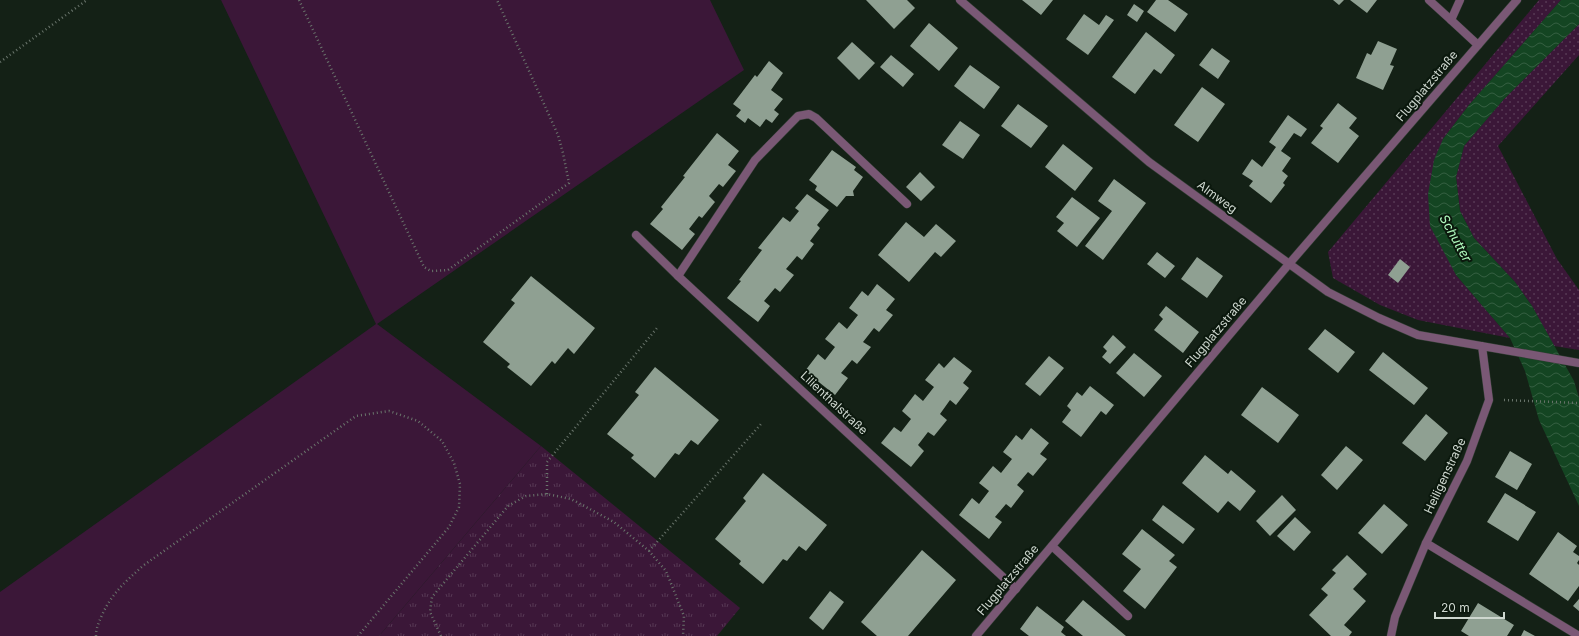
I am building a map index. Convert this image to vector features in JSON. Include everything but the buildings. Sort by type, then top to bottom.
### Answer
[{"type":"street","name":"Almweg","points":[[960,0],[1149,162],[1328,292],[1379,318],[1418,335],[1579,363]]},
{"type":"street","points":[[1429,0],[1478,45]]},
{"type":"street","points":[[1451,20],[1460,0]]},
{"type":"street","name":"Flugplatzstraße","points":[[976,636],[1289,264],[1517,0]]},
{"type":"street","points":[[678,276],[755,160],[798,116],[809,114],[816,118],[907,204]]},
{"type":"street","name":"Lilienthalstraße","points":[[636,235],[678,276],[1016,589]]},
{"type":"street","name":"Heiligenstraße","points":[[1391,636],[1395,617],[1426,544],[1468,461],[1489,400],[1482,346]]},
{"type":"street","points":[[1426,544],[1579,636]]},
{"type":"street","points":[[1052,546],[1128,616]]},
{"type":"path","points":[[0,62],[88,0]]},
{"type":"path","points":[[299,0],[424,268],[430,271],[448,270],[569,183],[558,135],[497,0]]},
{"type":"path","points":[[547,494],[547,462],[657,328]]},
{"type":"path","points":[[1515,400],[1579,403]]},
{"type":"path","points":[[96,636],[96,629],[108,603],[122,584],[144,565],[356,416],[389,411],[418,421],[442,441],[454,463],[460,484],[459,507],[449,527],[358,636]]},
{"type":"path","points":[[649,551],[761,424]]},
{"type":"path","points":[[441,636],[430,612],[432,597],[508,506],[526,496],[547,494],[571,499],[614,522],[649,551],[666,571],[684,616],[683,636]]},
{"type":"green space","points":[[221,0],[710,0],[744,70],[377,324],[541,446],[379,636],[0,636],[0,592],[376,324]]},
{"type":"green space","points":[[1539,0],[1561,0],[1469,105],[1443,139],[1456,275],[1510,338],[1418,320],[1380,305],[1333,278],[1328,252]]},
{"type":"green space","points":[[1579,24],[1579,55],[1498,146],[1557,259],[1579,290],[1579,350],[1554,346],[1532,306],[1515,282],[1474,238],[1460,211],[1456,177],[1464,146],[1504,99]]},
{"type":"green space","points":[[541,446],[740,608],[717,636],[379,636]]},
{"type":"water","name":"Schutter","points":[[1561,0],[1579,0],[1579,24],[1504,99],[1464,146],[1456,177],[1460,211],[1474,238],[1515,282],[1532,306],[1574,381],[1579,398],[1579,506],[1539,420],[1525,371],[1510,338],[1456,275],[1430,226],[1428,194],[1434,160],[1443,139],[1469,105]]}]
